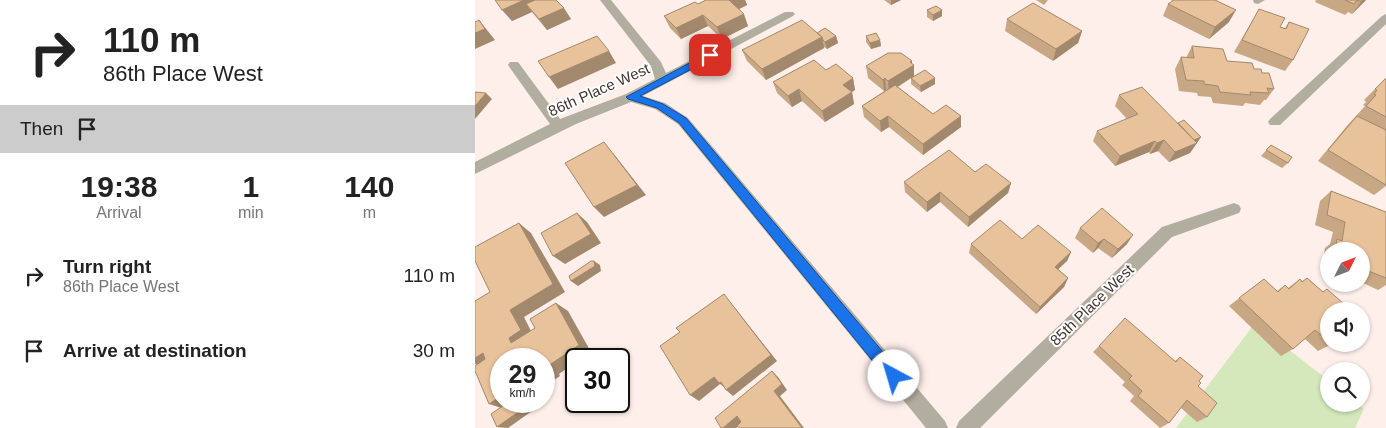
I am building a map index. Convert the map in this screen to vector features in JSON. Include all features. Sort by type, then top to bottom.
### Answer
[{"type":"street","points":[[605,0],[657,65],[662,80]]},
{"type":"street","name":"86th Place West","points":[[475,168],[558,126],[607,104],[631,97],[789,14]]},
{"type":"street","points":[[1275,122],[1386,18]]},
{"type":"street","points":[[513,65],[558,126]]},
{"type":"street","points":[[631,97],[660,106],[683,121],[937,428]]},
{"type":"street","name":"85th Place West","points":[[967,428],[1167,232],[1234,209]]},
{"type":"green space","points":[[1255,323],[1320,374],[1320,412],[1363,412],[1355,428],[1176,428]]},
{"type":"building","points":[[495,0],[524,0],[502,10]]},
{"type":"building","points":[[535,0],[556,0],[564,8],[539,19],[526,4]]},
{"type":"building","points":[[706,0],[729,0],[744,14],[717,27],[703,15],[676,28],[664,16],[695,2],[698,4]]},
{"type":"building","points":[[1174,0],[1215,0],[1236,10],[1215,27],[1168,4]]},
{"type":"building","points":[[1345,0],[1357,0],[1354,4]]},
{"type":"building","points":[[1033,3],[1082,31],[1056,49],[1007,19]]},
{"type":"building","points":[[936,6],[942,10],[933,15],[927,10]]},
{"type":"building","points":[[1259,9],[1285,18],[1280,27],[1286,29],[1289,22],[1309,29],[1293,60],[1242,40]]},
{"type":"building","points":[[479,20],[485,29],[475,33],[475,22]]},
{"type":"building","points":[[802,20],[822,37],[762,69],[742,50]]},
{"type":"building","points":[[825,28],[836,36],[825,42],[817,33]]},
{"type":"building","points":[[876,33],[880,40],[870,43],[866,36]]},
{"type":"building","points":[[597,36],[609,51],[549,77],[538,61]]},
{"type":"building","points":[[1192,46],[1223,49],[1227,61],[1252,63],[1254,69],[1261,69],[1262,73],[1269,73],[1274,89],[1267,88],[1269,93],[1250,92],[1251,95],[1220,92],[1218,86],[1204,84],[1204,81],[1186,80],[1181,57],[1194,58]]},
{"type":"building","points":[[888,53],[901,53],[912,61],[910,62],[914,65],[888,81],[885,78],[883,80],[866,66]]},
{"type":"building","points":[[814,60],[826,70],[836,64],[853,78],[843,85],[852,92],[822,111],[799,89],[788,96],[773,82]]},
{"type":"building","points":[[925,70],[935,78],[920,86],[911,78]]},
{"type":"building","points":[[1386,78],[1386,117],[1366,106],[1376,95],[1374,94],[1377,90],[1375,89]]},
{"type":"building","points":[[895,85],[933,114],[946,105],[961,116],[923,144],[888,116],[880,121],[862,106]]},
{"type":"building","points":[[1142,87],[1197,143],[1175,152],[1164,140],[1157,143],[1155,141],[1120,156],[1097,131],[1138,114],[1119,95]]},
{"type":"building","points":[[475,92],[486,93],[475,106]]},
{"type":"building","points":[[1357,116],[1386,130],[1386,185],[1328,150]]},
{"type":"building","points":[[1184,120],[1201,137],[1194,140],[1178,123]]},
{"type":"building","points":[[604,142],[637,185],[594,207],[565,163]]},
{"type":"building","points":[[1271,145],[1292,157],[1288,163],[1266,150]]},
{"type":"building","points":[[949,150],[975,172],[986,164],[1011,183],[969,217],[940,192],[927,202],[904,182]]},
{"type":"building","points":[[1331,191],[1386,212],[1386,278],[1370,272],[1370,242],[1336,242],[1337,239],[1342,241],[1345,222],[1327,215]]},
{"type":"building","points":[[1102,208],[1133,235],[1118,249],[1104,239],[1098,243],[1080,228]]},
{"type":"building","points":[[577,213],[591,234],[553,256],[541,233]]},
{"type":"building","points":[[1000,220],[1022,239],[1038,225],[1071,252],[1055,267],[1068,278],[1040,307],[971,244]]},
{"type":"building","points":[[519,223],[553,284],[510,310],[521,330],[509,338],[511,343],[535,328],[530,319],[556,303],[579,345],[575,348],[565,348],[565,354],[555,361],[555,348],[490,348],[489,404],[475,371],[475,366],[485,359],[483,353],[475,358],[475,301],[490,292],[475,261],[475,247]]},
{"type":"building","points":[[591,261],[594,261],[595,266],[571,281],[569,276]]},
{"type":"building","points":[[1307,278],[1320,289],[1320,292],[1330,292],[1342,302],[1320,302],[1320,334],[1315,330],[1293,349],[1239,298],[1264,279],[1278,292],[1285,285],[1289,289],[1300,279],[1302,282]]},
{"type":"building","points":[[724,294],[771,355],[726,390],[721,382],[719,383],[714,377],[690,395],[660,346],[680,332],[676,328]]},
{"type":"building","points":[[1125,318],[1176,362],[1180,357],[1203,376],[1198,386],[1217,403],[1207,417],[1187,400],[1169,423],[1138,396],[1142,391],[1129,379],[1132,376],[1099,346]]},
{"type":"building","points":[[772,371],[782,384],[774,391],[802,428],[739,428],[737,426],[741,422],[737,416],[721,428],[715,418]]},
{"type":"building","points":[[492,413],[517,413],[497,427],[491,414]]},
{"type":"route","points":[[710,55],[631,97],[660,106],[683,121],[894,376]]}]
